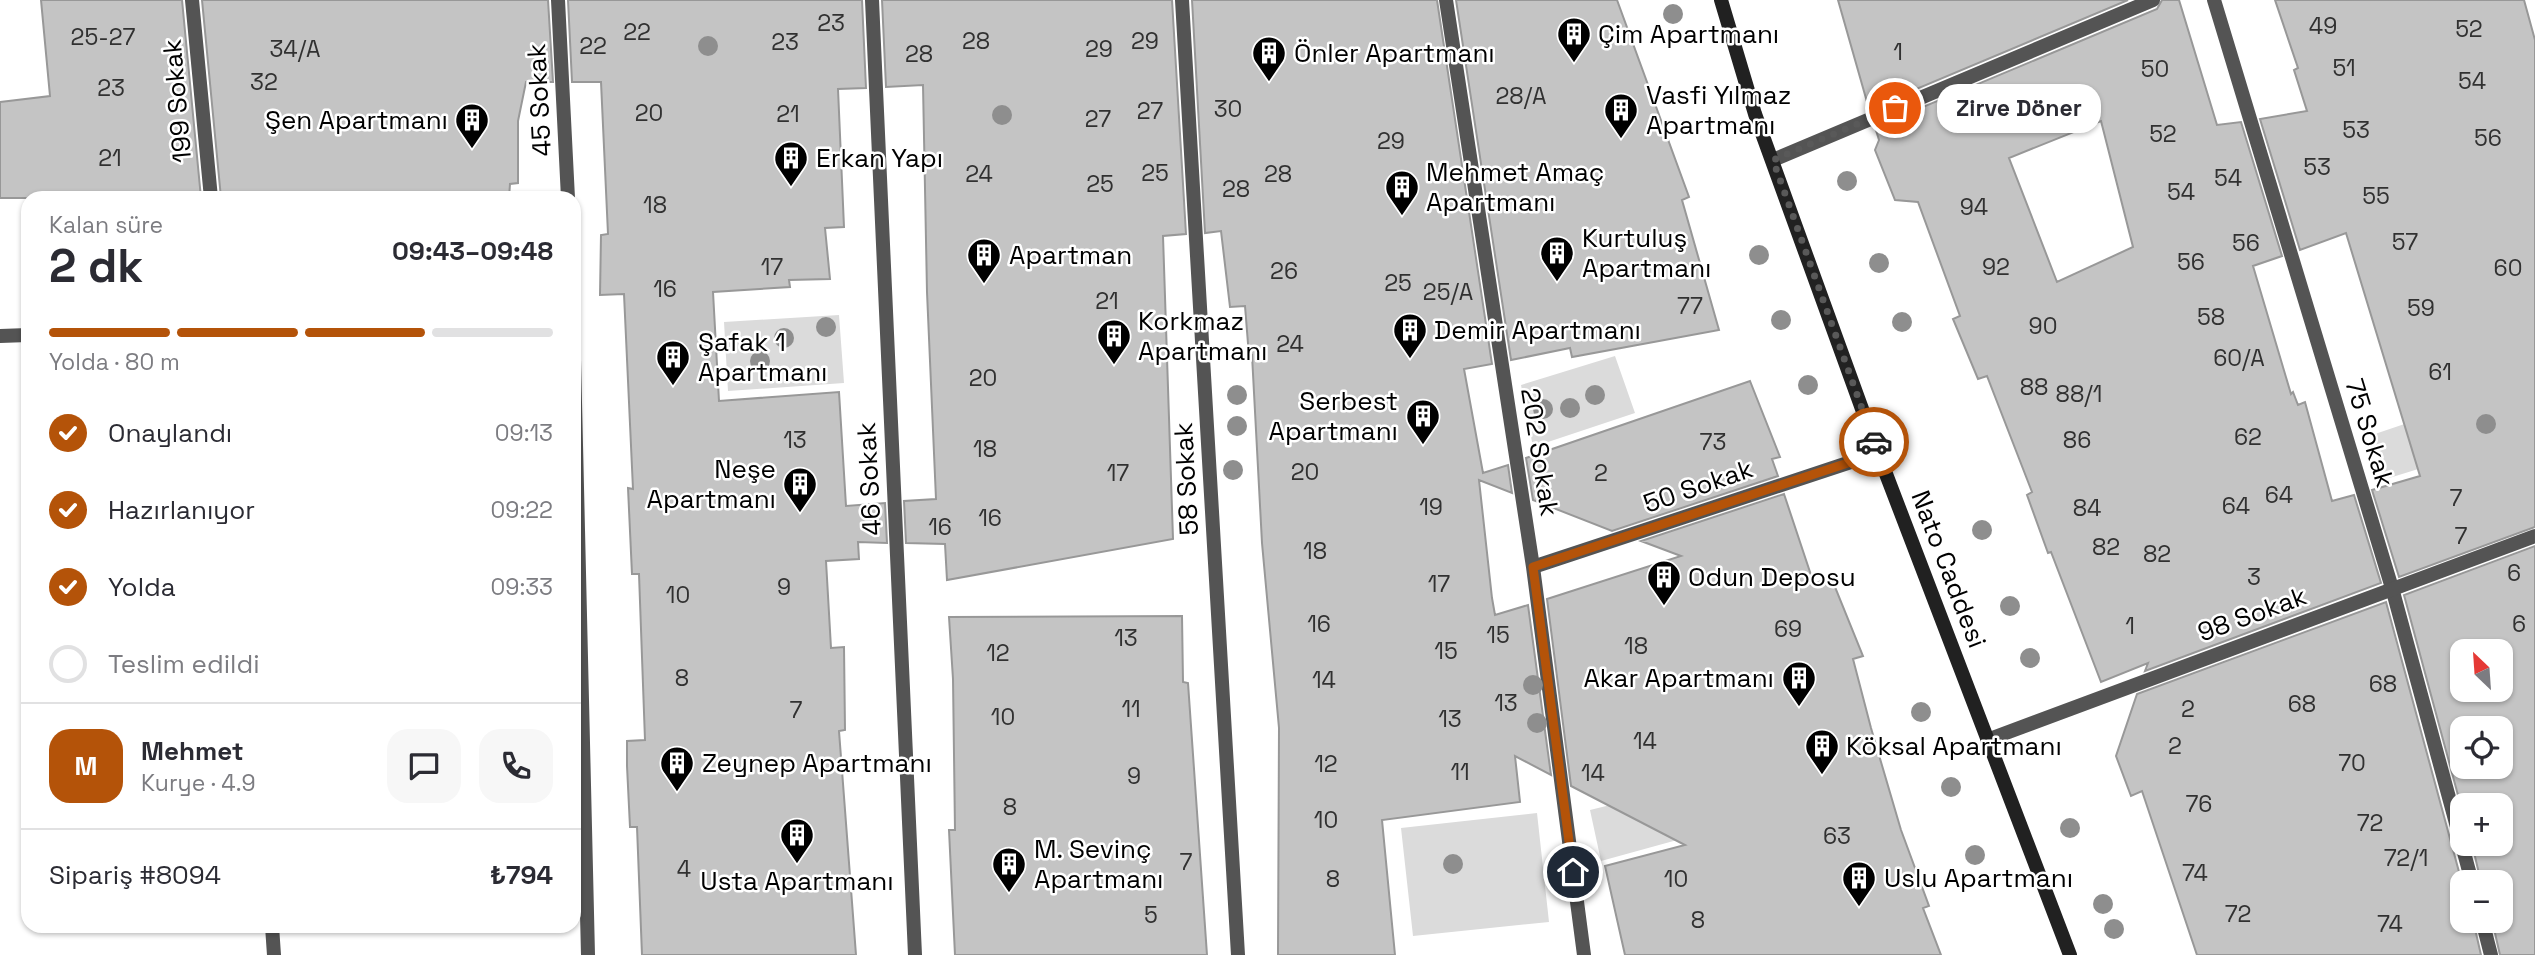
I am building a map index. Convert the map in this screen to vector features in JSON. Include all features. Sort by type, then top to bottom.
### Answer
[{"type":"main road","name":"Nato Caddesi","points":[[1721,0],[1755,114],[1878,453],[2070,955]]},
{"type":"street","name":"199 Sokak","points":[[192,0],[210,191]]},
{"type":"street","name":"45 Sokak","points":[[558,0],[568,191]]},
{"type":"street","name":"46 Sokak","points":[[872,0],[915,955]]},
{"type":"street","name":"58 Sokak","points":[[1182,0],[1238,955]]},
{"type":"street","name":"202 Sokak","points":[[1446,0],[1533,567],[1584,955]]},
{"type":"street","points":[[1773,160],[2152,0]]},
{"type":"street","name":"75 Sokak","points":[[2214,0],[2392,589],[2469,870]]},
{"type":"street","points":[[0,336],[21,335]]},
{"type":"street","name":"50 Sokak","points":[[1533,567],[1878,453]]},
{"type":"street","name":"98 Sokak","points":[[1987,740],[2535,536]]},
{"type":"street","points":[[581,658],[588,955]]},
{"type":"street","points":[[272,933],[274,955]]},
{"type":"street","points":[[2485,933],[2491,955]]},
{"type":"shaded area","points":[[839,315],[844,383],[728,391],[724,322]]},
{"type":"shaded area","points":[[1615,356],[1635,413],[1533,447],[1521,385]]},
{"type":"shaded area","points":[[2502,391],[2499,444],[2386,479],[2372,435]]},
{"type":"shaded area","points":[[1728,776],[1746,821],[1601,861],[1590,810]]},
{"type":"shaded area","points":[[1537,813],[1549,922],[1413,936],[1401,828]]},
{"type":"building","points":[[41,0],[182,0],[200,191],[21,191],[21,198],[0,198],[0,102],[50,96]]},
{"type":"building","points":[[202,0],[548,0],[553,82],[526,82],[518,121],[518,183],[510,184],[510,191],[220,191]]},
{"type":"building","points":[[568,0],[862,0],[866,88],[838,89],[844,227],[825,228],[830,279],[789,280],[790,287],[713,292],[719,401],[839,392],[846,506],[885,503],[887,543],[858,542],[859,559],[826,561],[831,648],[844,647],[845,730],[839,731],[856,955],[642,955],[637,827],[630,827],[627,766],[627,741],[645,740],[639,574],[632,574],[628,488],[633,489],[624,294],[600,295],[601,235],[608,234],[601,82],[572,82]]},
{"type":"building","points":[[882,0],[1172,0],[1186,234],[1163,236],[1173,539],[947,580],[945,544],[906,543],[904,501],[936,499],[927,292],[923,85],[886,87]]},
{"type":"building","points":[[1192,0],[1437,0],[1492,364],[1464,369],[1483,473],[1508,465],[1512,493],[1479,480],[1492,598],[1495,615],[1528,605],[1551,775],[1515,756],[1520,802],[1382,820],[1395,955],[1278,955],[1279,728],[1262,543],[1252,355],[1249,356],[1245,306],[1230,307],[1221,231],[1205,233]]},
{"type":"building","points":[[1456,0],[1617,0],[1689,197],[1682,200],[1719,330],[1572,357],[1570,348],[1511,360]]},
{"type":"building","points":[[1838,0],[2128,0],[1869,109]]},
{"type":"building","points":[[2162,0],[2179,0],[2217,125],[2241,122],[2282,256],[2253,266],[2291,394],[2293,392],[2298,405],[2305,402],[2332,501],[2354,495],[2381,583],[2145,671],[2148,663],[2101,682],[2051,552],[2048,553],[2027,495],[2032,492],[1987,376],[1978,379],[1953,319],[1960,316],[1918,202],[1895,200],[1875,150],[1879,140],[1875,127],[2157,9]],"holes":[[[2101,121],[2133,247],[2057,282],[2009,158]]]},
{"type":"building","points":[[2275,0],[2524,0],[2535,40],[2535,527],[2399,577],[2372,490],[2420,476],[2346,233],[2300,250],[2260,119],[2307,111],[2294,70],[2298,68]]},
{"type":"building","points":[[1750,381],[1780,457],[1772,459],[1778,476],[1612,531],[1533,500],[1526,458]]},
{"type":"building","points":[[1784,494],[1814,584],[1831,577],[1863,656],[1853,659],[1871,728],[1901,830],[1929,906],[1923,908],[1941,955],[1625,955],[1605,866],[1685,845],[1571,786],[1547,599],[1681,556],[1641,541]]},
{"type":"building","points":[[2535,546],[2535,955],[2500,955],[2495,933],[2513,933],[2513,870],[2478,870],[2475,856],[2513,856],[2513,793],[2457,793],[2454,779],[2513,779],[2513,716],[2450,716],[2450,766],[2404,595]]},
{"type":"building","points":[[2386,602],[2450,839],[2450,856],[2455,856],[2458,870],[2450,870],[2450,933],[2476,933],[2481,955],[2197,955],[2142,791],[2131,796],[2116,756],[2137,694]]},
{"type":"building","points":[[1182,616],[1183,682],[1188,683],[1207,955],[955,955],[949,830],[955,830],[953,679],[949,617]]},
{"type":"way so far","points":[[1874,442],[1773,160],[1895,108]]},
{"type":"place","name":"Çim Apartmanı","points":[[1574,64]]},
{"type":"place","name":"Önler Apartmanı","points":[[1269,83]]},
{"type":"place","name":"Zirve Döner","points":[[1895,108]]},
{"type":"place","name":"Vasfi Yılmaz Apartmanı","points":[[1621,140]]},
{"type":"place","name":"Şen Apartmanı","points":[[472,150]]},
{"type":"place","name":"Erkan Yapı","points":[[791,188]]},
{"type":"place","name":"Mehmet Amaç Apartmanı","points":[[1402,217]]},
{"type":"place","name":"Kurtuluş Apartmanı","points":[[1557,283]]},
{"type":"place","name":"Apartman","points":[[984,285]]},
{"type":"place","name":"Demir Apartmanı","points":[[1410,360]]},
{"type":"place","name":"Korkmaz Apartmanı","points":[[1114,366]]},
{"type":"place","name":"Şafak 1 Apartmanı","points":[[673,387]]},
{"type":"place","name":"Serbest Apartmanı","points":[[1423,446]]},
{"type":"place","name":"Neşe Apartmanı","points":[[800,514]]},
{"type":"place","name":"Odun Deposu","points":[[1664,607]]},
{"type":"place","name":"Akar Apartmanı","points":[[1799,708]]},
{"type":"place","name":"Köksal Apartmanı","points":[[1822,776]]},
{"type":"place","name":"Zeynep Apartmanı","points":[[677,793]]},
{"type":"place","name":"Usta Apartmanı","points":[[797,865]]},
{"type":"place","name":"M. Sevinç Apartmanı","points":[[1009,894]]},
{"type":"place","name":"Uslu Apartmanı","points":[[1859,908]]},
{"type":"route","points":[[1573,872],[1533,567],[1878,453],[1874,442]]}]
